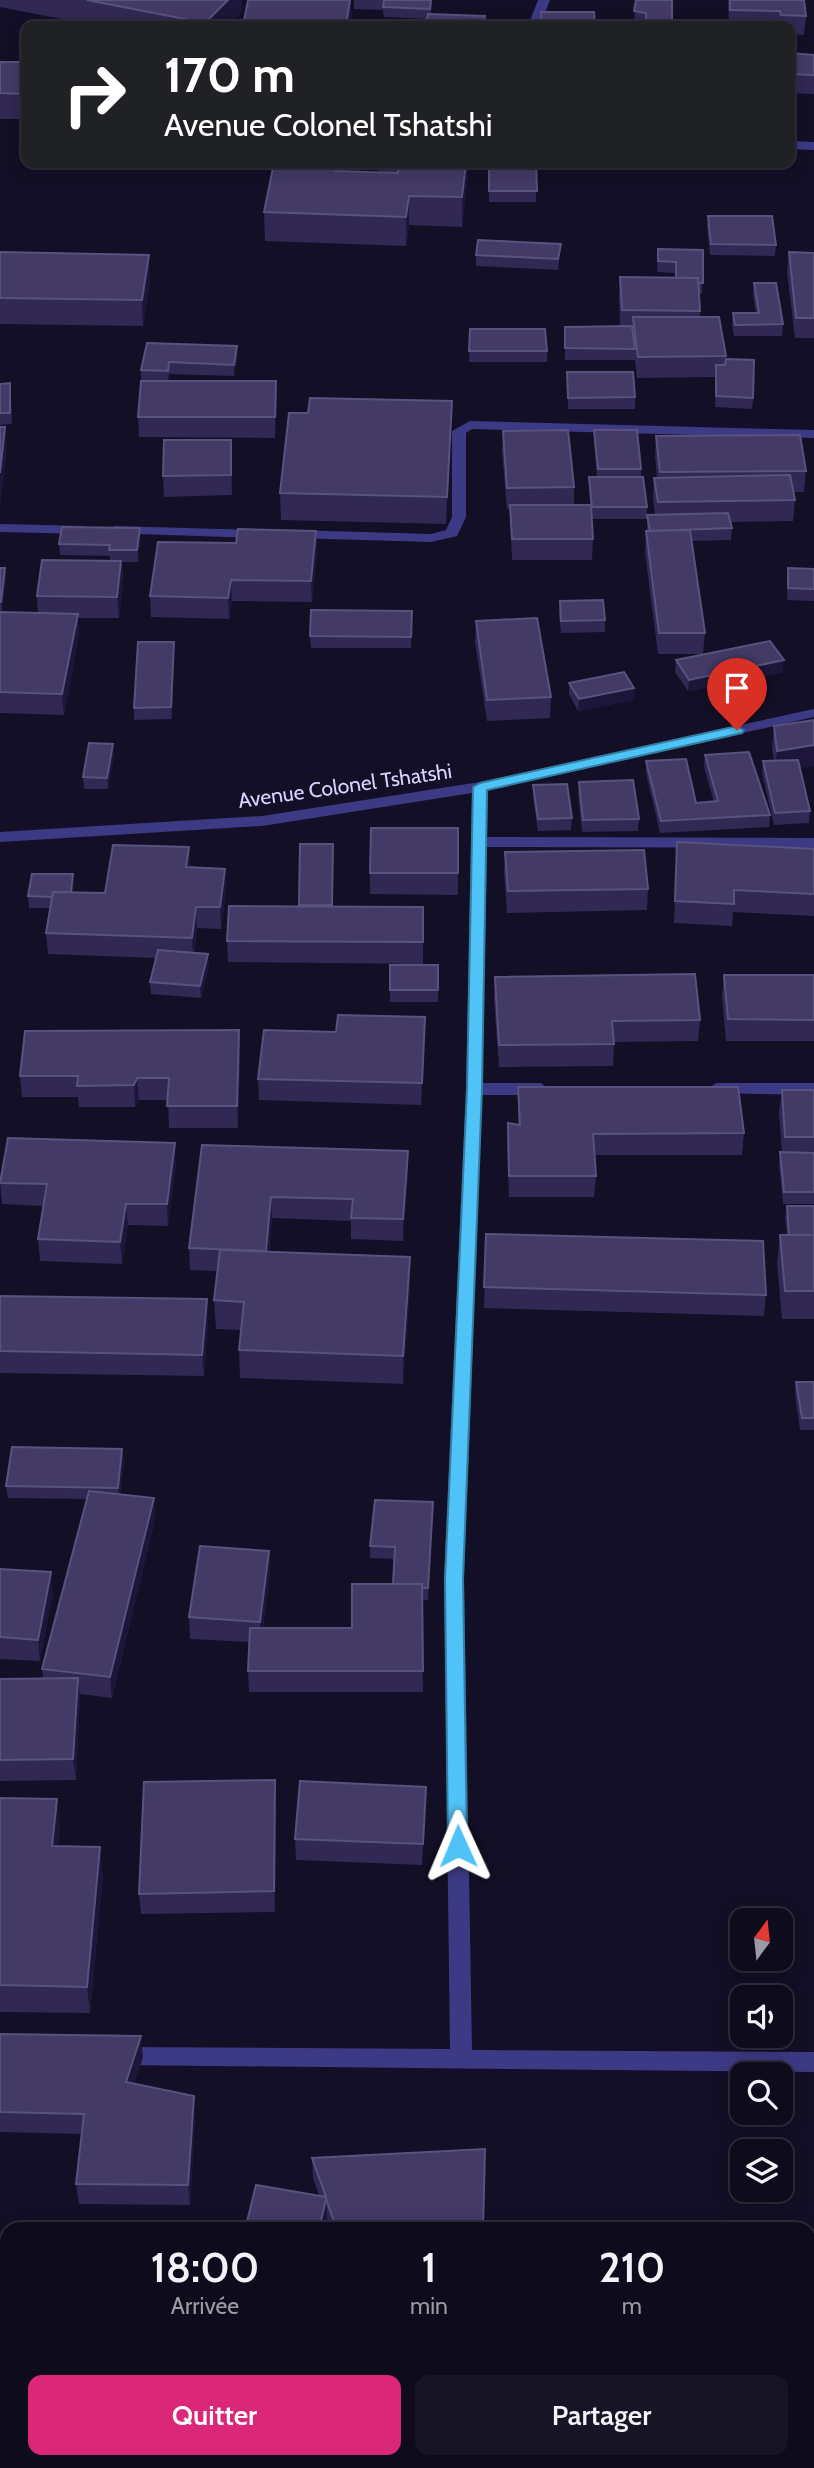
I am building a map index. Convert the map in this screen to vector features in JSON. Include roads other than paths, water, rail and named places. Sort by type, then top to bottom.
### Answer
[{"type":"street","points":[[536,21],[544,0]]},
{"type":"street","points":[[795,145],[814,146]]},
{"type":"street","points":[[0,528],[440,537],[452,533],[458,523],[459,435],[461,429],[470,425],[814,434]]},
{"type":"street","name":"Avenue Colonel Tshatshi","points":[[0,837],[262,821],[480,787],[814,713]]},
{"type":"street","points":[[461,2059],[454,1579],[474,1089],[480,787]]},
{"type":"street","points":[[478,842],[814,843]]},
{"type":"street","points":[[474,1089],[556,1089]]},
{"type":"street","points":[[692,1089],[814,1089]]},
{"type":"street","points":[[104,2056],[814,2062]]}]
